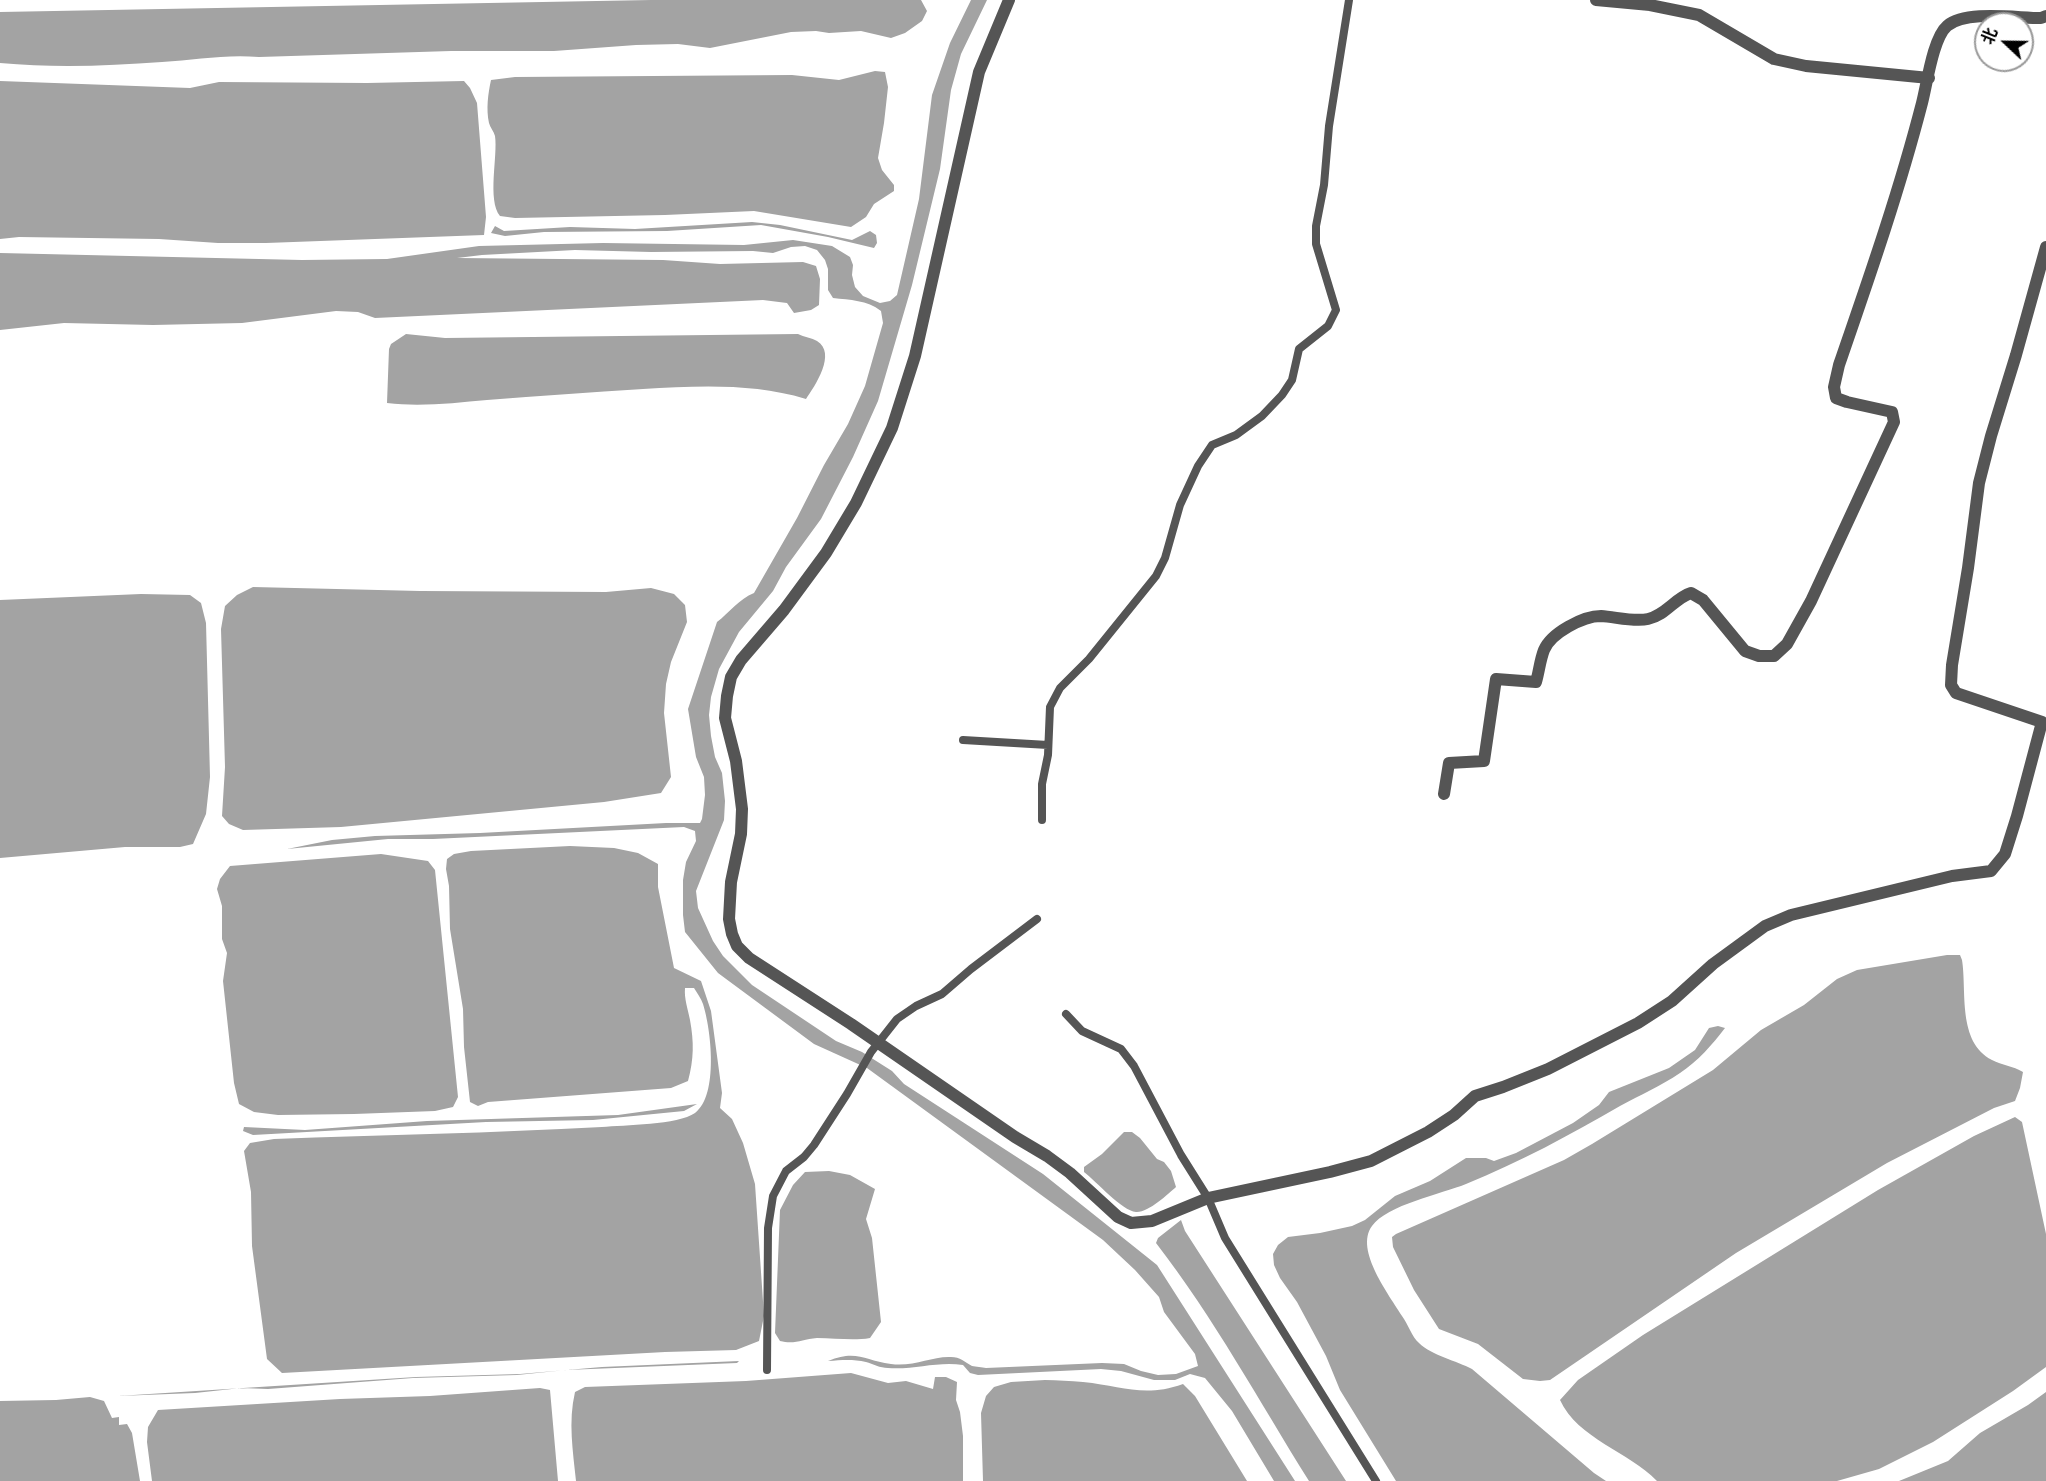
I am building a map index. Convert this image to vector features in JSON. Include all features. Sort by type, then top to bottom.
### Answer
[{"type":"street","points":[[1009,0],[979,72],[915,356],[892,428],[856,504],[826,553],[784,610],[741,660],[731,677],[725,718],[736,761],[742,809],[741,834],[731,882],[729,919],[737,946],[749,958],[874,1047],[1047,1156],[1070,1173],[1118,1217],[1131,1223],[1152,1221],[1208,1198],[1371,1161],[1428,1132],[1454,1115],[1475,1096],[1548,1069],[1638,1023],[1672,1001],[1713,964],[1765,926],[1791,915],[1952,876],[1991,871],[2005,854],[2044,723],[1956,693],[1951,685],[1952,665],[1979,483],[2046,247]]},
{"type":"street","points":[[1596,0],[1650,5],[1699,15],[1773,59],[1806,66],[1929,78]]},
{"type":"street","points":[[1444,794],[1449,763],[1484,761],[1496,679],[1536,682],[1544,650],[1551,640],[1570,625],[1598,616],[1647,619],[1665,611],[1683,595],[1691,593],[1703,600],[1745,651],[1759,656],[1774,656],[1787,644],[1811,602],[1894,422],[1892,412],[1836,398],[1834,387],[1839,365],[1904,172],[1929,78],[1934,49],[1945,27],[1970,16],[2041,18],[2046,16]]},
{"type":"lane","points":[[1042,820],[1042,784],[1048,755],[1050,707],[1060,688],[1089,660],[1156,576],[1165,558],[1180,505],[1207,452],[1212,446],[1236,435],[1262,416],[1282,395],[1292,380],[1299,349],[1328,327],[1336,310],[1316,244],[1316,226],[1324,184],[1329,126],[1349,0]]},
{"type":"lane","points":[[963,740],[1048,745]]},
{"type":"lane","points":[[767,1370],[768,1228],[773,1196],[786,1171],[804,1157],[814,1145],[874,1047],[897,1019],[916,1006],[942,994],[1037,919]]},
{"type":"lane","points":[[1066,1014],[1082,1031],[1120,1049],[1127,1057],[1181,1155],[1208,1198],[1225,1238],[1376,1481]]},
{"type":"shaded area","points":[[651,0],[921,0],[927,11],[922,21],[905,33],[891,38],[861,31],[829,33],[816,31],[791,32],[710,48],[678,44],[554,51],[235,56],[101,65],[40,66],[0,63],[0,12]]},
{"type":"shaded area","points":[[971,0],[987,0],[961,54],[951,90],[940,169],[912,285],[878,401],[853,457],[821,519],[786,567],[773,591],[739,632],[719,669],[711,697],[709,715],[715,757],[722,773],[725,801],[724,820],[696,891],[698,908],[713,941],[723,956],[752,985],[836,1041],[862,1052],[892,1071],[904,1084],[1043,1174],[1157,1265],[1295,1481],[1274,1481],[1232,1411],[1205,1378],[1190,1374],[1175,1380],[1154,1380],[1121,1371],[1101,1369],[978,1375],[970,1373],[963,1365],[954,1364],[898,1368],[882,1367],[857,1360],[828,1361],[854,1356],[899,1365],[951,1357],[972,1366],[986,1368],[1102,1363],[1124,1364],[1158,1375],[1176,1374],[1198,1366],[1195,1354],[1164,1312],[1159,1297],[1135,1270],[1103,1240],[867,1068],[814,1044],[718,973],[685,932],[683,880],[686,862],[696,841],[695,831],[684,827],[433,839],[388,839],[287,849],[332,840],[375,836],[700,823],[705,795],[704,777],[696,757],[688,709],[717,622],[739,602],[754,593],[797,518],[848,424],[865,386],[883,323],[881,311],[876,307],[858,301],[833,298],[828,290],[828,269],[825,260],[817,250],[805,246],[791,247],[773,253],[575,250],[457,258],[663,260],[720,264],[803,262],[816,266],[820,279],[819,305],[811,310],[794,313],[787,303],[763,300],[375,318],[358,312],[336,311],[242,323],[153,325],[64,323],[0,330],[0,253],[302,260],[387,259],[479,246],[603,243],[744,245],[793,240],[832,246],[850,257],[855,287],[863,296],[880,303],[890,301],[897,295],[919,199],[932,95],[950,43]]},
{"type":"shaded area","points":[[875,71],[885,72],[888,87],[878,158],[882,170],[894,185],[894,191],[874,204],[866,217],[851,227],[754,211],[515,218],[500,216],[496,209],[493,189],[496,145],[488,112],[491,80],[515,77],[792,75],[839,80]]},
{"type":"shaded area","points":[[0,81],[190,88],[219,82],[464,81],[477,103],[486,217],[484,235],[266,243],[159,239],[19,237],[0,239]]},
{"type":"shaded area","points":[[752,222],[780,225],[852,240],[870,231],[876,235],[877,243],[874,248],[761,225],[667,231],[544,232],[505,236],[491,233],[495,226],[504,231],[570,227],[635,229]]},
{"type":"shaded area","points":[[406,334],[445,338],[798,334],[815,340],[823,346],[825,361],[819,378],[806,399],[766,390],[705,387],[604,391],[437,404],[387,403],[389,349],[391,344]]},
{"type":"shaded area","points":[[253,587],[606,592],[651,588],[674,594],[685,605],[687,622],[671,662],[666,684],[664,713],[671,777],[661,793],[604,802],[341,827],[243,830],[229,824],[222,816],[225,767],[221,629],[225,606],[237,595]]},
{"type":"shaded area","points":[[141,594],[190,595],[201,603],[206,623],[210,777],[206,814],[193,844],[180,847],[125,847],[0,858],[0,600]]},
{"type":"shaded area","points":[[570,846],[614,848],[638,853],[658,864],[658,887],[674,968],[701,981],[711,1011],[722,1093],[720,1108],[732,1119],[743,1143],[755,1184],[764,1316],[759,1341],[736,1350],[282,1373],[267,1359],[252,1246],[251,1192],[244,1151],[250,1143],[274,1139],[520,1131],[650,1124],[687,1117],[695,1113],[703,1104],[708,1092],[710,1077],[710,1045],[703,1004],[694,988],[685,988],[693,1043],[688,1081],[671,1088],[488,1102],[478,1106],[470,1102],[464,1047],[463,1009],[450,929],[447,859],[454,854],[471,851]]},
{"type":"shaded area","points":[[381,854],[428,861],[435,870],[458,1097],[453,1107],[435,1111],[278,1115],[254,1112],[239,1104],[234,1083],[223,981],[227,953],[222,939],[222,906],[217,889],[220,879],[230,866]]},
{"type":"shaded area","points":[[1947,955],[1960,955],[1962,960],[1966,1015],[1973,1041],[1981,1052],[1992,1060],[2023,1072],[2015,1101],[1994,1108],[1887,1163],[1736,1253],[1550,1380],[1523,1379],[1478,1344],[1439,1329],[1414,1290],[1393,1247],[1392,1237],[1396,1234],[1564,1160],[1592,1144],[1713,1070],[1761,1030],[1804,1005],[1837,979],[1857,970]]},
{"type":"shaded area","points":[[1718,1026],[1725,1028],[1693,1064],[1673,1078],[1506,1167],[1390,1212],[1372,1226],[1368,1236],[1367,1247],[1370,1260],[1382,1285],[1417,1340],[1430,1351],[1472,1369],[1606,1481],[1396,1481],[1340,1390],[1326,1356],[1297,1302],[1280,1278],[1274,1265],[1273,1254],[1278,1245],[1288,1237],[1352,1226],[1365,1220],[1395,1196],[1430,1181],[1466,1158],[1486,1158],[1494,1161],[1516,1153],[1573,1123],[1599,1105],[1609,1092],[1669,1068],[1695,1050],[1709,1028]]},
{"type":"shaded area","points":[[697,1104],[684,1111],[593,1120],[486,1122],[253,1135],[243,1131],[244,1127],[305,1130],[427,1121],[618,1115]]},
{"type":"shaded area","points":[[2015,1117],[2022,1122],[2046,1234],[2046,1367],[2013,1391],[1933,1442],[1879,1469],[1837,1481],[1657,1481],[1632,1461],[1591,1435],[1568,1413],[1560,1400],[1578,1380],[1643,1335],[1878,1190],[1974,1136]]},
{"type":"shaded area","points":[[1124,1132],[1132,1132],[1140,1138],[1157,1159],[1164,1162],[1171,1171],[1176,1187],[1141,1212],[1124,1207],[1084,1172],[1084,1167],[1102,1154]]},
{"type":"shaded area","points":[[829,1171],[850,1175],[875,1189],[866,1219],[872,1238],[881,1322],[870,1338],[780,1341],[775,1333],[780,1210],[793,1185],[805,1172]]},
{"type":"shaded area","points":[[1181,1220],[1185,1231],[1346,1481],[1309,1481],[1217,1330],[1156,1243],[1158,1238]]},
{"type":"shaded area","points":[[739,1361],[737,1363],[568,1370],[602,1367]]},
{"type":"shaded area","points":[[562,1370],[517,1375],[413,1378],[268,1389],[243,1388],[416,1377],[520,1374]]},
{"type":"shaded area","points":[[851,1373],[888,1383],[906,1381],[933,1389],[935,1377],[946,1377],[957,1382],[956,1400],[963,1436],[963,1481],[576,1481],[572,1436],[573,1403],[575,1392],[585,1387],[746,1381]]},
{"type":"shaded area","points":[[1045,1380],[1083,1382],[1145,1391],[1183,1384],[1195,1396],[1247,1481],[983,1481],[981,1413],[986,1396],[994,1387],[1011,1382]]},
{"type":"shaded area","points":[[237,1388],[195,1393],[118,1396]]},
{"type":"shaded area","points":[[540,1388],[550,1390],[558,1481],[152,1481],[147,1442],[148,1427],[158,1410]]},
{"type":"shaded area","points":[[2046,1392],[2046,1481],[1899,1481],[1948,1461],[1980,1433]]},
{"type":"shaded area","points":[[90,1397],[104,1401],[112,1418],[119,1417],[119,1425],[127,1424],[132,1433],[140,1481],[0,1481],[0,1401]]}]
